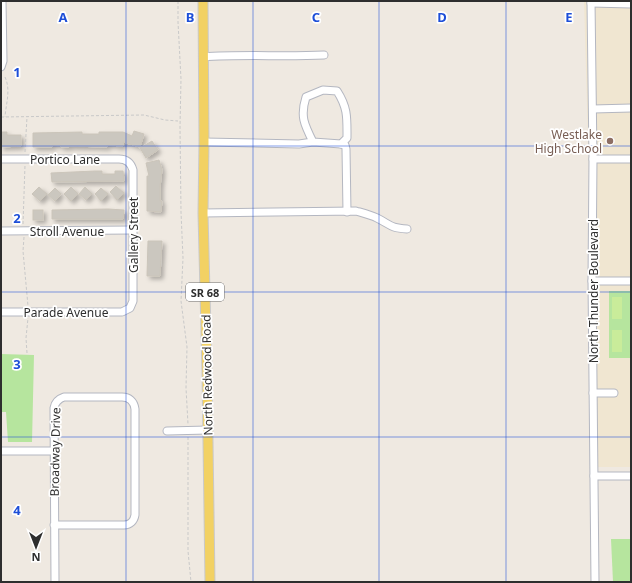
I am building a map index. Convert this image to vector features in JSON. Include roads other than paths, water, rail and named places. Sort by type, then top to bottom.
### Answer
[{"type":"main road","name":"North Redwood Road","points":[[203,1],[203,213],[210,582]]},
{"type":"street","points":[[1,67],[3,61],[2,1]]},
{"type":"street","points":[[591,2],[631,4]]},
{"type":"street","name":"North Thunder Boulevard","points":[[591,2],[594,159],[592,281],[595,582]]},
{"type":"street","points":[[203,57],[228,55],[298,57],[324,55]]},
{"type":"street","points":[[313,142],[304,124],[303,108],[306,97],[323,90],[337,91],[344,102],[347,119],[347,138],[341,144]]},
{"type":"street","points":[[593,109],[631,108]]},
{"type":"street","points":[[204,142],[299,144],[313,142],[345,145],[347,212]]},
{"type":"street","name":"Portico Lane","points":[[1,160],[119,159],[128,162]]},
{"type":"street","points":[[594,159],[631,159]]},
{"type":"street","name":"Gallery Street","points":[[128,162],[133,170],[133,301],[130,308]]},
{"type":"street","points":[[203,213],[356,212],[367,214],[387,225],[396,228],[407,228]]},
{"type":"street","name":"Stroll Avenue","points":[[1,231],[133,230]]},
{"type":"street","points":[[592,281],[631,281]]},
{"type":"street","name":"Parade Avenue","points":[[1,312],[28,315],[122,312],[130,308]]},
{"type":"street","points":[[593,393],[614,393]]},
{"type":"street","name":"Broadway Drive","points":[[54,525],[124,525],[130,524],[134,520],[135,409],[132,402],[125,397],[66,397],[59,399],[54,408],[54,525],[55,582]]},
{"type":"street","points":[[167,431],[208,430]]},
{"type":"street","points":[[1,451],[54,451]]},
{"type":"street","points":[[594,476],[631,476]]},
{"type":"place","name":"Westlake High School","points":[[610,141]]}]
